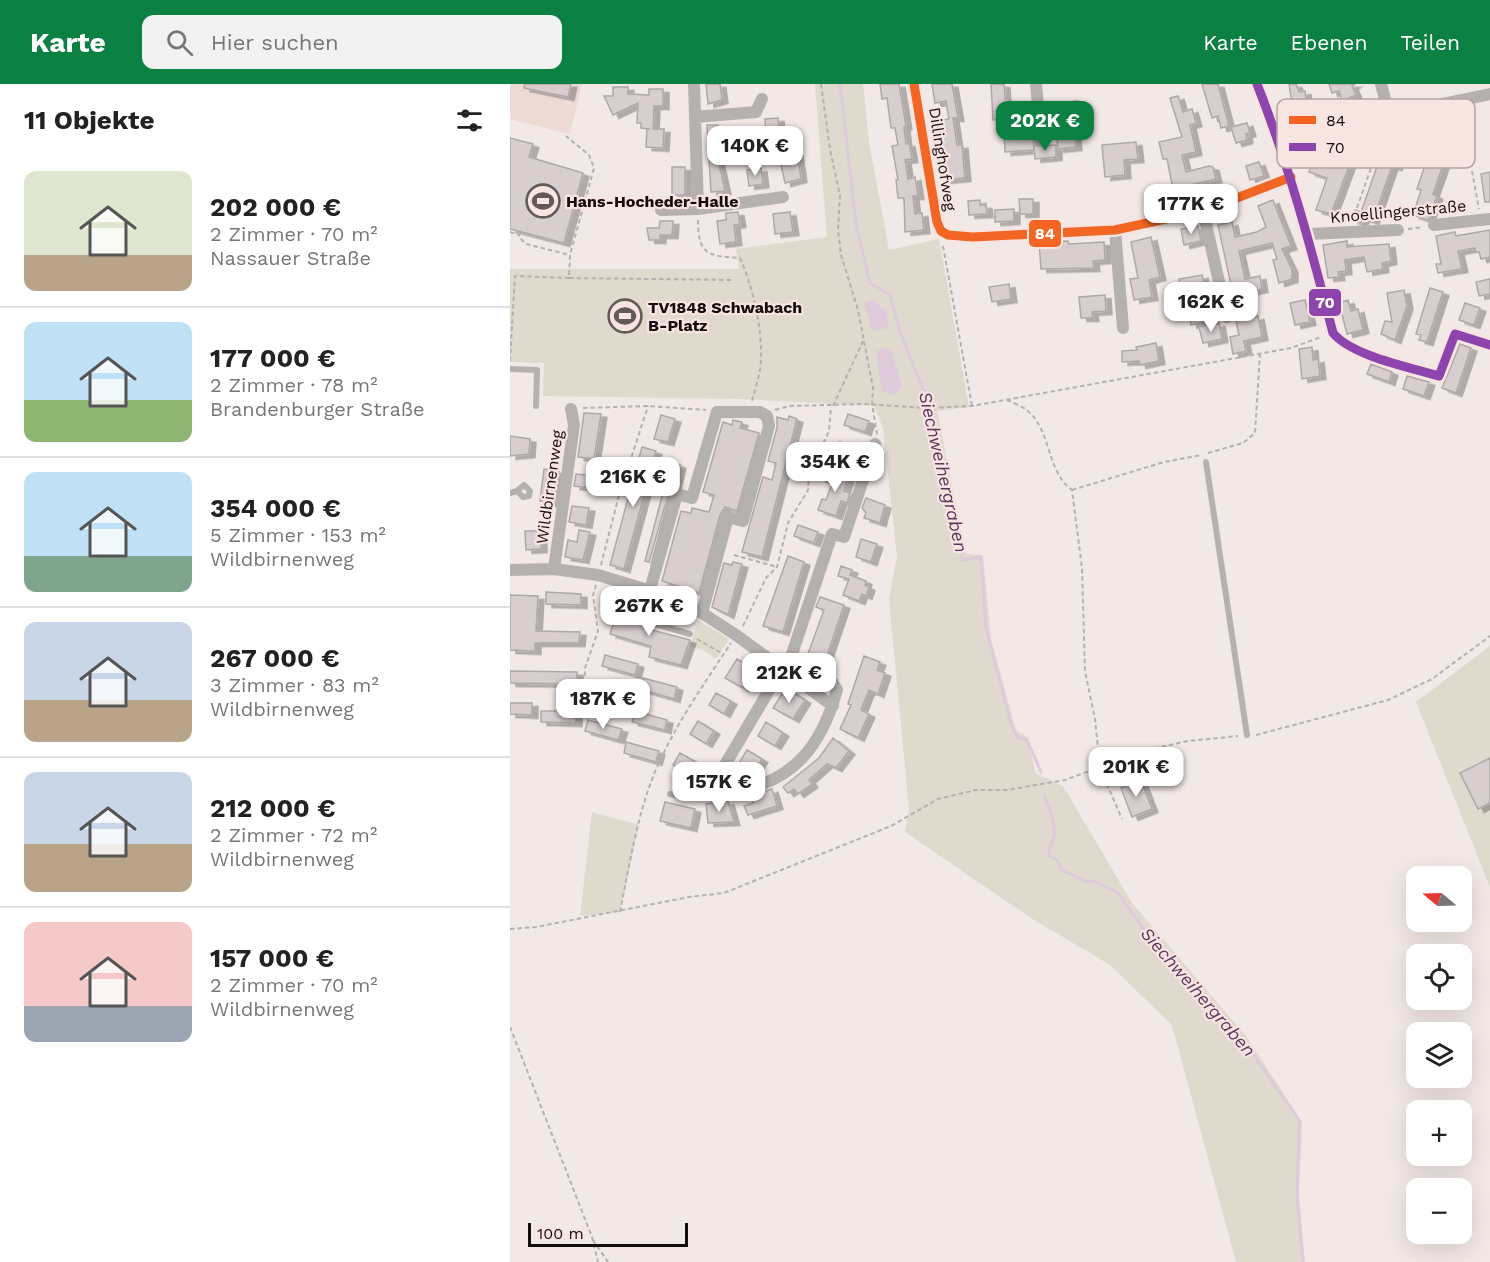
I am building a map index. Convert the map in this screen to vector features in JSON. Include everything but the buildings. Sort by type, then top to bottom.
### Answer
[{"type":"street","points":[[694,84],[698,209]]},
{"type":"street","name":"Dillinghofweg","points":[[914,84],[944,233]]},
{"type":"street","points":[[1036,84],[1039,116]]},
{"type":"street","points":[[1257,84],[1277,137]]},
{"type":"street","points":[[1381,84],[1385,99]]},
{"type":"street","points":[[1466,99],[1490,94]]},
{"type":"street","points":[[695,117],[756,112],[762,99]]},
{"type":"street","points":[[1288,168],[1309,234],[1331,327],[1349,347],[1439,376],[1455,334],[1490,345]]},
{"type":"street","points":[[944,233],[973,237],[1115,230],[1203,211],[1291,177]]},
{"type":"street","points":[[661,210],[698,209],[783,197]]},
{"type":"street","points":[[1203,211],[1227,317]]},
{"type":"street","name":"Knoellingerstraße","points":[[1434,225],[1486,220]]},
{"type":"street","points":[[1115,230],[1123,328]]},
{"type":"street","name":"Knoellingerstraße","points":[[1309,234],[1398,230]]},
{"type":"street","name":"Wildbirnenweg","points":[[554,569],[574,424],[571,409]]},
{"type":"street","points":[[655,592],[677,494],[692,498],[717,412],[760,412],[767,416],[769,426],[743,520],[728,517],[702,614]]},
{"type":"street","points":[[811,689],[823,680],[832,682],[837,690],[820,736],[795,766],[763,786],[736,792],[716,780],[791,657],[831,534],[844,537],[875,444]]},
{"type":"street","name":"Wildbirnenweg","points":[[510,570],[554,569],[598,575],[655,592],[702,614],[736,635],[833,706]]},
{"type":"lane","points":[[510,369],[537,370],[536,406]]},
{"type":"lane","points":[[1206,462],[1247,735]]},
{"type":"lane","points":[[655,592],[655,612],[652,623],[690,634]]},
{"type":"lane","points":[[616,602],[655,612]]},
{"type":"lane","points":[[670,794],[697,798],[708,792],[716,780]]},
{"type":"path","points":[[821,84],[830,149],[840,196],[838,230],[841,255],[851,282],[873,388],[872,405],[877,428],[875,444]]},
{"type":"path","points":[[566,136],[589,155],[594,168],[570,255],[569,278]]},
{"type":"path","points":[[1357,208],[1371,168]]},
{"type":"path","points":[[1472,171],[1486,220]]},
{"type":"path","points":[[698,209],[699,242],[708,253],[715,257],[740,258],[753,296],[761,359],[748,412]]},
{"type":"path","name":"Knoellingerstraße","points":[[1398,230],[1434,225]]},
{"type":"path","points":[[510,232],[520,233],[526,244],[570,255]]},
{"type":"path","points":[[944,233],[972,406]]},
{"type":"path","points":[[510,362],[515,276],[733,280]]},
{"type":"path","points":[[767,416],[777,408],[789,406],[872,405],[927,408],[972,406],[1290,348],[1331,327]]},
{"type":"path","points":[[620,912],[634,846],[653,777],[690,708],[761,594],[766,578],[777,567],[788,523],[808,490],[809,476],[829,431],[832,406],[864,339]]},
{"type":"path","points":[[1072,490],[1164,462],[1220,451],[1243,443],[1257,428],[1260,354]]},
{"type":"path","points":[[1006,400],[1028,411],[1033,417],[1042,432],[1056,473],[1062,483],[1072,490],[1082,568],[1085,670],[1095,719],[1100,768],[1122,819]]},
{"type":"path","points":[[571,409],[648,406],[699,408],[717,412]]},
{"type":"path","points":[[584,706],[585,668],[598,631],[593,595],[619,495],[648,406]]},
{"type":"path","points":[[734,555],[777,567]]},
{"type":"path","points":[[690,634],[691,637],[705,642],[723,654]]},
{"type":"path","points":[[510,929],[536,927],[724,893],[891,826],[938,799],[976,790],[1007,790],[1065,780],[1146,750],[1188,741],[1266,734],[1388,700],[1432,679],[1490,636]]},
{"type":"path","points":[[510,1027],[592,1237],[598,1262]]},
{"type":"path","points":[[592,1237],[608,1262]]},
{"type":"shaded area","points":[[510,84],[582,84],[570,134],[510,119]]},
{"type":"shaded area","points":[[815,84],[863,84],[869,142],[889,250],[939,239],[969,407],[937,411],[966,554],[983,555],[991,639],[1016,730],[1028,738],[1035,773],[1063,786],[1132,903],[1246,1036],[1302,1122],[1299,1196],[1305,1262],[1236,1262],[1172,1025],[1110,965],[1031,918],[905,832],[909,809],[889,599],[897,557],[883,428],[874,406],[739,399],[543,396],[544,363],[510,362],[510,269],[739,269],[736,249],[827,237]]},
{"type":"shaded area","points":[[873,300],[887,312],[888,328],[872,331],[864,303]]},
{"type":"shaded area","points":[[885,347],[892,352],[902,387],[893,395],[882,391],[876,352]]},
{"type":"shaded area","points":[[698,620],[729,639],[716,659],[703,650],[690,647]]},
{"type":"shaded area","points":[[1490,646],[1490,887],[1416,702]]},
{"type":"shaded area","points":[[592,812],[639,825],[620,912],[580,916]]},
{"type":"waterway","name":"Siechweihergraben","points":[[840,84],[856,225],[870,283],[890,295],[900,332],[932,411],[963,560],[981,557],[986,628],[1012,727],[1017,737],[1027,740],[1041,772]]},
{"type":"waterway","name":"Siechweihergraben","points":[[1045,795],[1055,832],[1049,855],[1057,860],[1062,870],[1085,881],[1097,882],[1118,893],[1154,944],[1238,1033],[1299,1120],[1297,1197],[1303,1262]]},
{"type":"transit line","name":"84","points":[[914,84],[937,222],[941,231],[948,235],[973,237],[1115,230],[1203,211],[1291,177]]},
{"type":"transit line","name":"70","points":[[1257,84],[1277,139]]},
{"type":"transit line","name":"70","points":[[1286,168],[1333,333],[1342,341],[1353,348],[1397,365],[1439,376],[1455,334],[1490,345]]},
{"type":"place","name":"Hans-Hocheder-Halle","points":[[543,201]]},
{"type":"place","name":"TV1848 Schwabach B-Platz","points":[[625,316]]}]
